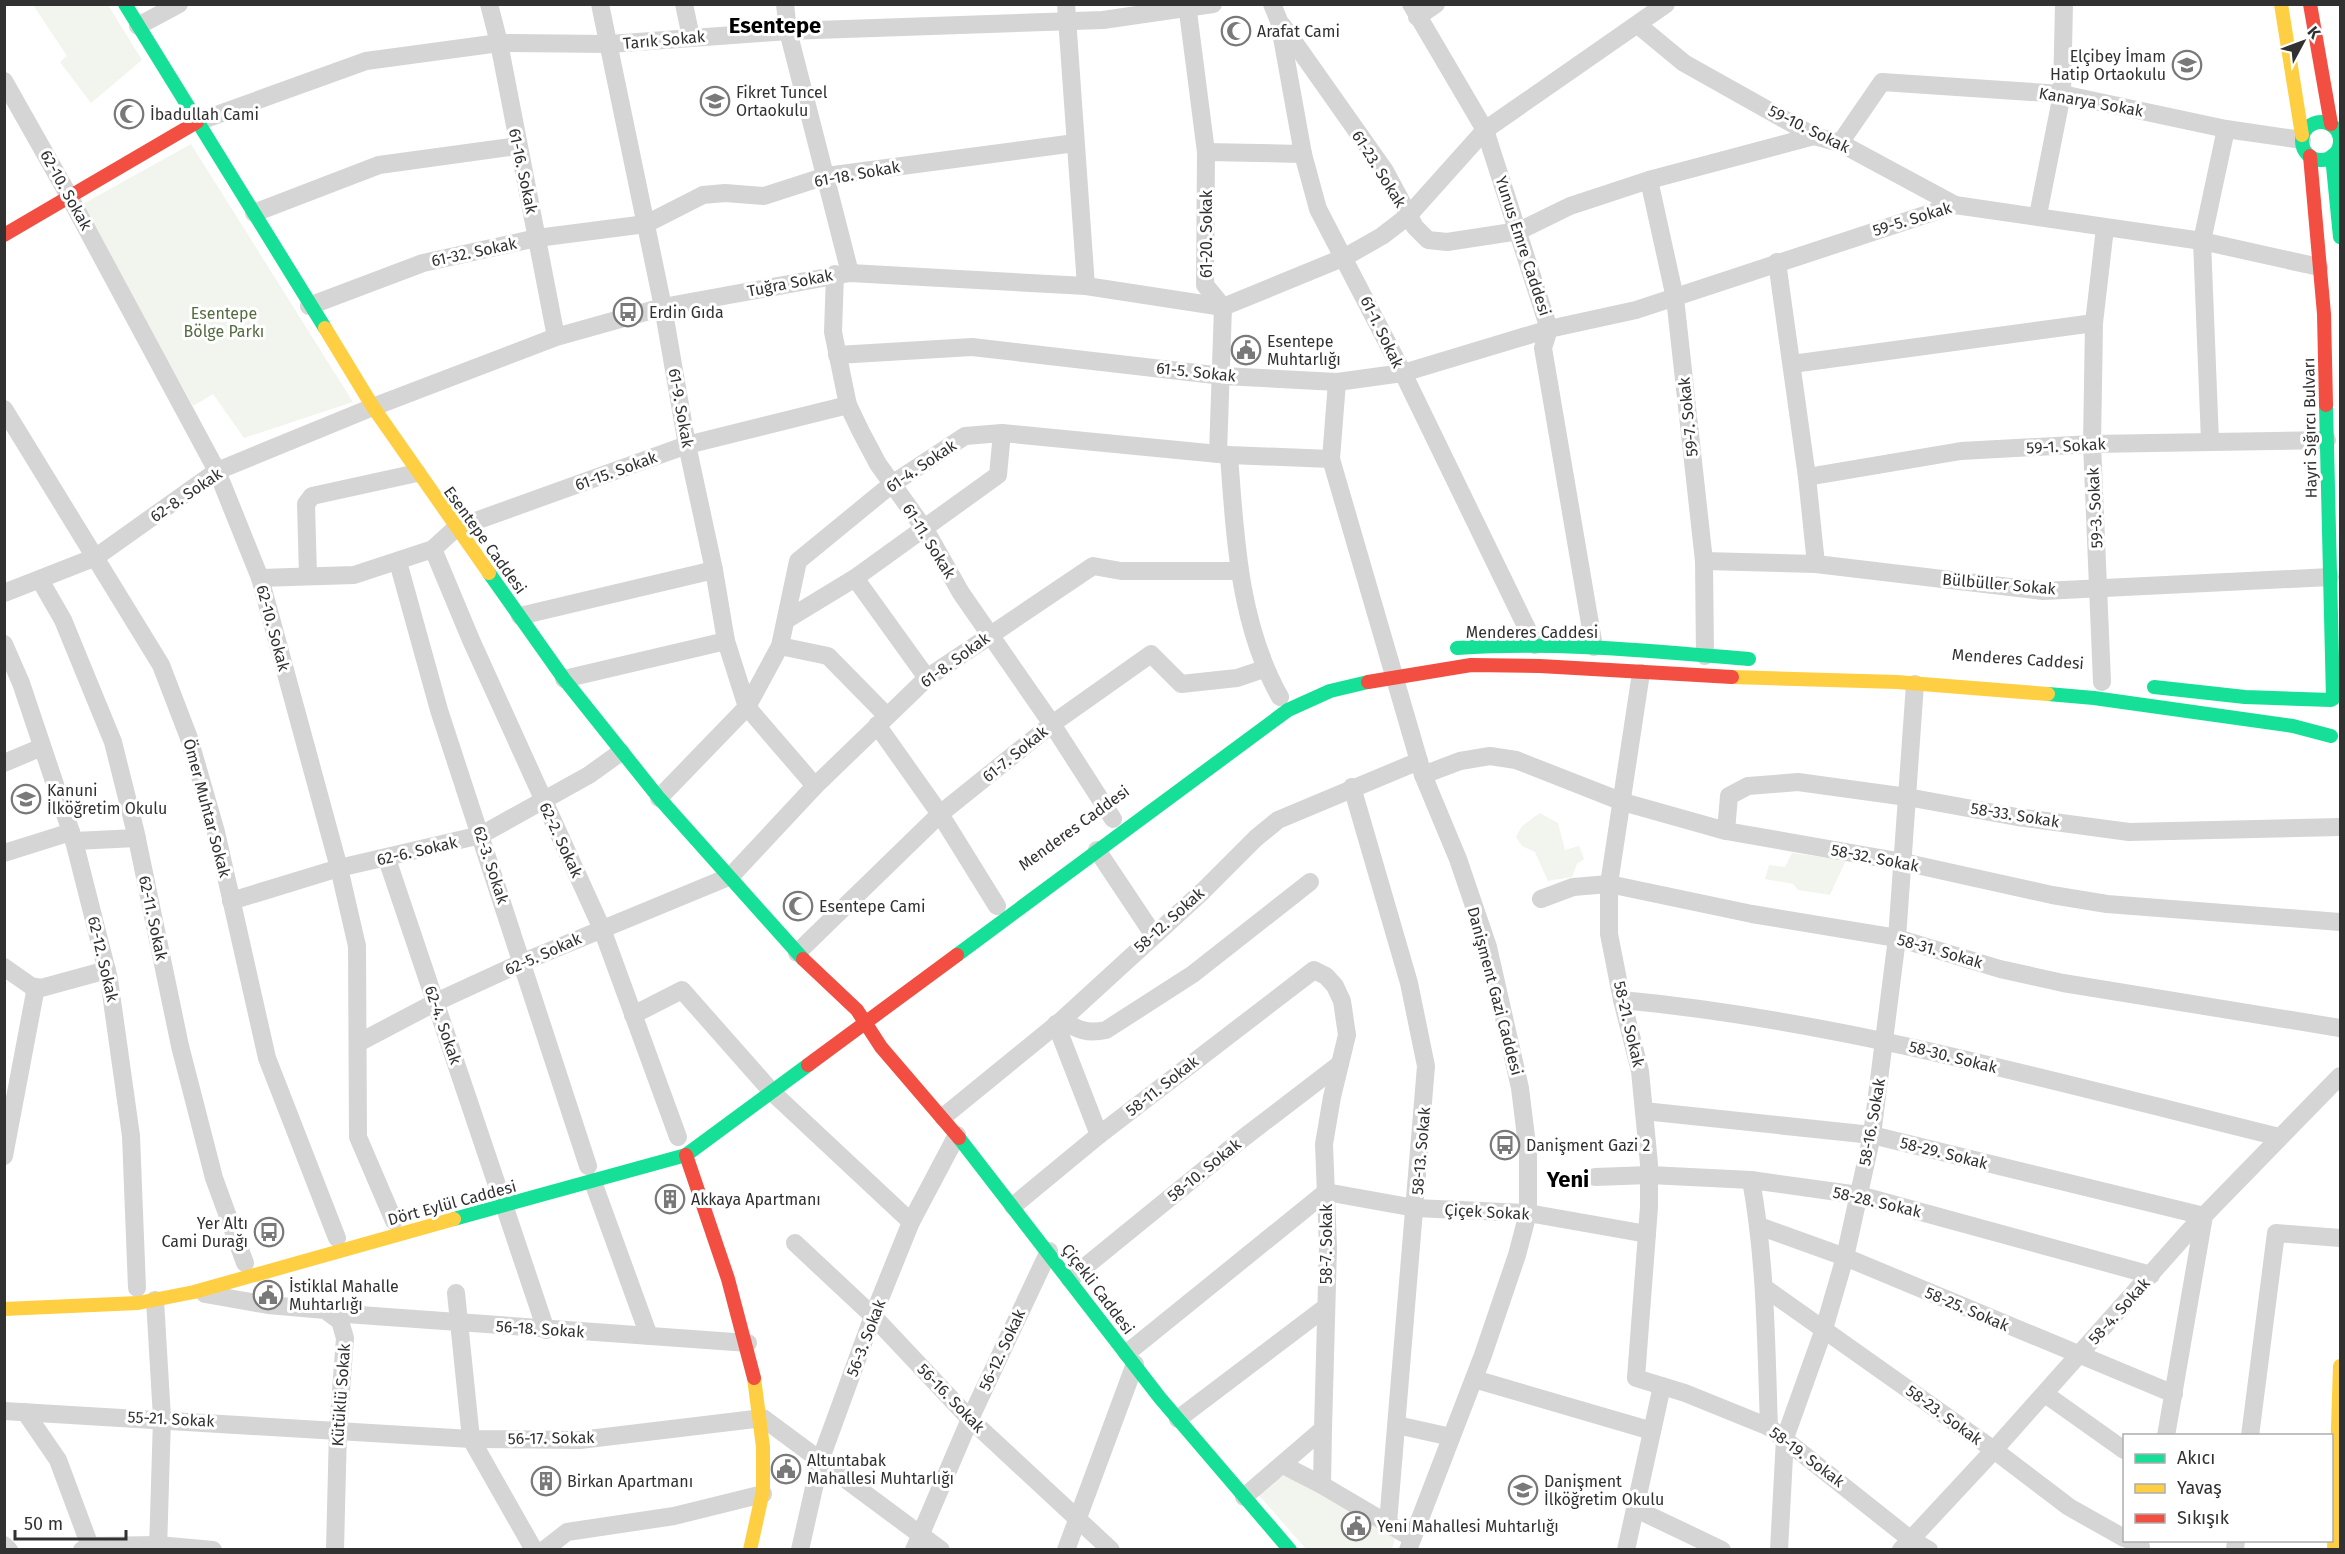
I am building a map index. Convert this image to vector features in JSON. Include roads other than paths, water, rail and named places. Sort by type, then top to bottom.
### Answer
[{"type":"main road","name":"Esentepe Caddesi","points":[[125,4],[373,407],[417,473],[564,679],[659,798],[731,876],[797,953],[857,1010],[867,1022],[881,1047]]},
{"type":"main road","name":"Hayri Sığırcı Bulvarı","points":[[2281,4],[2305,144],[2324,314],[2335,698]]},
{"type":"main road","points":[[2310,4],[2337,134],[2338,149],[2332,156],[2321,160],[2305,144],[2313,123],[2322,122],[2337,134]]},
{"type":"main road","points":[[4,235],[197,122]]},
{"type":"main road","points":[[2332,156],[2340,237]]},
{"type":"main road","name":"Menderes Caddesi","points":[[1445,650],[1467,646],[1535,645],[1594,647],[1763,660]]},
{"type":"main road","name":"Menderes Caddesi","points":[[867,1022],[1288,710],[1391,663],[1540,666],[1641,673],[1918,676]]},
{"type":"main road","name":"Menderes Caddesi","points":[[1866,667],[2293,726],[2337,742]]},
{"type":"main road","points":[[2137,685],[2245,697],[2335,698]]},
{"type":"main road","points":[[2335,698],[2322,718],[2337,742]]},
{"type":"main road","points":[[845,1020],[943,948]]},
{"type":"main road","points":[[797,953],[854,1032],[881,1047]]},
{"type":"main road","name":"Dört Eylül Caddesi","points":[[762,1087],[867,1022]]},
{"type":"main road","name":"Çiçekli Caddesi","points":[[881,1047],[943,1117],[1178,1419],[1290,1550]]},
{"type":"main road","name":"Dört Eylül Caddesi","points":[[223,1269],[247,1270],[500,1194],[590,1170],[686,1155],[762,1087],[780,1067]]},
{"type":"main road","points":[[686,1155],[748,1343],[763,1419],[763,1494],[750,1550]]},
{"type":"main road","name":"Dört Eylül Caddesi","points":[[4,1309],[142,1290],[194,1292],[247,1270],[337,1238],[399,1220]]},
{"type":"main road","points":[[4,1297],[93,1291]]},
{"type":"main road","points":[[2334,1550],[2340,1366]]},
{"type":"street","points":[[138,26],[179,4]]},
{"type":"street","name":"61-16. Sokak","points":[[489,4],[499,43],[517,146],[556,337]]},
{"type":"street","name":"61-9. Sokak","points":[[600,4],[663,307],[687,445],[714,570],[726,641],[747,707],[815,786]]},
{"type":"street","points":[[684,4],[691,37]]},
{"type":"street","name":"61-11. Sokak","points":[[785,4],[788,31],[826,176],[842,273],[833,332],[848,405],[878,464],[923,527],[988,635],[1052,724],[1113,819]]},
{"type":"street","name":"Tarık Sokak","points":[[197,122],[366,61],[499,43],[610,44],[1214,4]]},
{"type":"street","points":[[1414,11],[1436,4]]},
{"type":"street","points":[[1280,697],[1264,669],[1239,571],[1223,454],[1223,307],[1345,257],[1382,236],[1408,216],[1485,130],[1666,4]]},
{"type":"street","points":[[2038,215],[2062,94],[2064,4]]},
{"type":"street","name":"61-20. Sokak","points":[[1188,7],[1206,152],[1205,285],[1223,307]]},
{"type":"street","name":"Yunus Emre Caddesi","points":[[1414,11],[1485,130],[1549,329],[1543,348],[1594,647]]},
{"type":"street","points":[[1067,13],[1086,286]]},
{"type":"street","name":"61-1. Sokak","points":[[1275,13],[1303,154],[1318,209],[1345,257],[1403,373],[1535,645]]},
{"type":"street","name":"61-23. Sokak","points":[[1275,13],[1385,171],[1415,227],[1428,240],[1447,242],[1519,231]]},
{"type":"street","name":"59-10. Sokak","points":[[1638,25],[1684,63],[1814,136],[1840,143],[1955,205]]},
{"type":"street","name":"62-10. Sokak","points":[[4,81],[9,101],[69,196],[217,471],[260,578],[339,868],[357,946],[360,1042],[358,1137],[399,1220]]},
{"type":"street","name":"Kanarya Sokak","points":[[1840,143],[1882,82],[2062,94],[2305,144]]},
{"type":"street","points":[[2210,441],[2202,241],[2226,129]]},
{"type":"street","points":[[1519,231],[1570,206],[1649,180],[1814,136]]},
{"type":"street","name":"61-18. Sokak","points":[[646,224],[703,195],[725,193],[764,196],[826,176],[1076,142]]},
{"type":"street","points":[[254,213],[379,165],[517,146]]},
{"type":"street","points":[[1206,152],[1303,154]]},
{"type":"street","name":"59-7. Sokak","points":[[1649,180],[1675,298],[1704,561],[1706,656]]},
{"type":"street","name":"59-5. Sokak","points":[[1549,329],[1636,310],[1955,205],[2038,215],[2105,228],[2202,241],[2319,267]]},
{"type":"street","name":"61-32. Sokak","points":[[309,306],[423,263],[537,238],[646,224]]},
{"type":"street","name":"59-3. Sokak","points":[[2102,682],[2100,589],[2091,444],[2094,323],[2105,228]]},
{"type":"street","points":[[1777,262],[1807,477],[1816,564]]},
{"type":"street","name":"Tuğra Sokak","points":[[373,407],[556,337],[663,307],[842,273],[1086,286],[1223,307]]},
{"type":"street","points":[[1792,364],[2094,323]]},
{"type":"street","name":"61-5. Sokak","points":[[837,355],[972,347],[1222,376],[1337,382],[1403,373],[1549,329]]},
{"type":"street","points":[[1331,459],[1337,382]]},
{"type":"street","name":"61-15. Sokak","points":[[456,528],[687,445],[848,405]]},
{"type":"street","name":"62-8. Sokak","points":[[4,594],[96,557],[217,471],[373,407]]},
{"type":"street","name":"Ömer Muhtar Sokak","points":[[4,409],[161,665],[189,738],[216,832],[267,1058],[337,1238]]},
{"type":"street","points":[[786,620],[855,578],[998,475],[1002,433]]},
{"type":"street","name":"61-4. Sokak","points":[[659,798],[747,707],[780,646],[798,561],[892,484],[965,436],[1002,433],[1223,454],[1331,459]]},
{"type":"street","name":"59-1. Sokak","points":[[1807,477],[1961,451],[2091,444],[2327,440]]},
{"type":"street","name":"Danişment Gazi Caddesi","points":[[1331,459],[1421,768],[1458,859],[1488,948],[1508,1024],[1520,1088],[1528,1153],[1528,1213],[1517,1255],[1474,1378],[1410,1544]]},
{"type":"street","points":[[308,575],[306,504],[312,496],[417,473]]},
{"type":"street","points":[[260,578],[354,575],[433,549],[456,528]]},
{"type":"street","name":"62-2. Sokak","points":[[433,549],[542,800],[602,929],[677,1136]]},
{"type":"street","name":"Bülbüller Sokak","points":[[1704,561],[1816,564],[2043,591],[2330,576]]},
{"type":"street","name":"62-3. Sokak","points":[[398,562],[439,710],[590,1170],[649,1336]]},
{"type":"street","name":"61-8. Sokak","points":[[731,876],[815,786],[927,678],[988,635],[1093,567],[1120,571],[1239,571]]},
{"type":"street","points":[[520,616],[714,570]]},
{"type":"street","points":[[855,578],[927,678]]},
{"type":"street","name":"62-11. Sokak","points":[[40,580],[63,620],[113,742],[137,838],[180,1046],[214,1178],[254,1295],[268,1305]]},
{"type":"street","points":[[564,679],[726,641]]},
{"type":"street","name":"62-12. Sokak","points":[[4,644],[21,683],[73,837],[107,970],[131,1136],[142,1290],[162,1418],[158,1547]]},
{"type":"street","points":[[780,646],[828,656],[882,720],[997,906]]},
{"type":"street","name":"61-7. Sokak","points":[[797,953],[940,814],[1052,724],[1151,654],[1181,684],[1236,678],[1264,669]]},
{"type":"street","name":"58-21. Sokak","points":[[1636,1378],[1650,1175],[1640,1071],[1622,1000],[1609,934],[1609,884],[1641,673]]},
{"type":"street","name":"58-16. Sokak","points":[[1779,1550],[1785,1438],[1824,1329],[1845,1257],[1872,1135],[1886,1041],[1897,939],[1918,676]]},
{"type":"street","points":[[4,763],[42,747]]},
{"type":"street","name":"62-6. Sokak","points":[[231,901],[339,868],[387,859],[481,835],[589,776],[621,752]]},
{"type":"street","name":"58-32. Sokak","points":[[1421,768],[1490,756],[1516,760],[1623,802],[1726,831],[1903,862],[2052,895],[2107,904],[2340,922]]},
{"type":"street","name":"58-12. Sokak","points":[[943,1117],[1059,1022],[1278,820],[1352,787],[1421,768]]},
{"type":"street","name":"58-33. Sokak","points":[[1726,831],[1729,796],[1748,786],[1797,782],[1907,796],[2017,817],[2128,832],[2340,827]]},
{"type":"street","name":"58-13. Sokak","points":[[1352,787],[1409,982],[1426,1066],[1388,1523]]},
{"type":"street","points":[[4,853],[73,837],[137,838]]},
{"type":"street","points":[[1097,850],[1153,934]]},
{"type":"street","name":"62-4. Sokak","points":[[387,859],[546,1330]]},
{"type":"street","name":"62-5. Sokak","points":[[360,1042],[436,1002],[523,963],[731,876]]},
{"type":"street","points":[[1059,1022],[1091,1033],[1106,1030],[1193,974],[1310,882]]},
{"type":"street","name":"58-31. Sokak","points":[[1541,899],[1573,887],[1609,884],[1752,915],[1897,939],[2000,969],[2063,983],[2340,1028]]},
{"type":"street","points":[[4,967],[31,987],[107,970]]},
{"type":"street","name":"58-7. Sokak","points":[[1314,970],[1326,976],[1335,986],[1342,1001],[1347,1035],[1324,1144],[1328,1246],[1322,1485]]},
{"type":"street","name":"58-11. Sokak","points":[[1013,1206],[1099,1135],[1314,970]]},
{"type":"street","points":[[4,1156],[36,987]]},
{"type":"street","points":[[633,1015],[682,990],[762,1087],[911,1222]]},
{"type":"street","name":"58-30. Sokak","points":[[1622,1000],[1700,1007],[1886,1041],[2280,1137]]},
{"type":"street","points":[[1059,1022],[1099,1135]]},
{"type":"street","name":"58-10. Sokak","points":[[1070,1279],[1242,1139],[1340,1064]]},
{"type":"street","name":"58-4. Sokak","points":[[1905,1544],[1994,1450],[2204,1216],[2340,1076]]},
{"type":"street","name":"58-29. Sokak","points":[[1644,1111],[1872,1135],[2204,1216]]},
{"type":"street","name":"56-3. Sokak","points":[[800,1550],[820,1461],[873,1316],[911,1222],[957,1135]]},
{"type":"street","name":"58-28. Sokak","points":[[1595,1177],[1650,1175],[1751,1180],[1859,1195],[2151,1275]]},
{"type":"street","points":[[1751,1180],[1760,1226],[1765,1288],[1768,1427]]},
{"type":"street","points":[[1066,1550],[1131,1359],[1326,1192]]},
{"type":"street","name":"Çiçek Sokak","points":[[1326,1192],[1415,1208],[1528,1213],[1647,1234]]},
{"type":"street","points":[[2166,1434],[2204,1216]]},
{"type":"street","name":"58-25. Sokak","points":[[1760,1226],[1845,1257],[2174,1394]]},
{"type":"street","points":[[2250,1434],[2276,1233],[2340,1238]]},
{"type":"street","name":"56-16. Sokak","points":[[795,1243],[873,1316],[970,1419],[1111,1550]]},
{"type":"street","name":"56-12. Sokak","points":[[917,1541],[970,1419],[1049,1251]]},
{"type":"street","name":"58-23. Sokak","points":[[1765,1288],[1994,1450],[2070,1507],[2123,1537]]},
{"type":"street","points":[[194,1292],[332,1313]]},
{"type":"street","points":[[456,1293],[471,1439],[534,1550]]},
{"type":"street","points":[[1178,1419],[1326,1307]]},
{"type":"street","name":"56-18. Sokak","points":[[332,1313],[748,1343]]},
{"type":"street","name":"Kütüklü Sokak","points":[[332,1313],[340,1321],[345,1334],[338,1430],[335,1550]]},
{"type":"street","points":[[1474,1378],[1653,1431]]},
{"type":"street","name":"58-19. Sokak","points":[[1636,1378],[1768,1427],[1785,1438],[1905,1544],[1929,1550]]},
{"type":"street","points":[[1626,1550],[1662,1386]]},
{"type":"street","points":[[2044,1394],[2123,1449]]},
{"type":"street","name":"55-21. Sokak","points":[[4,1411],[162,1418],[338,1430]]},
{"type":"street","points":[[25,1412],[58,1460],[86,1548],[158,1547],[213,1550]]},
{"type":"street","points":[[763,1419],[820,1461],[917,1541],[941,1550]]},
{"type":"street","name":"56-17. Sokak","points":[[338,1430],[471,1439],[580,1440],[763,1419]]},
{"type":"street","points":[[1397,1425],[1450,1437]]},
{"type":"street","points":[[1244,1497],[1323,1429]]},
{"type":"street","points":[[1283,1465],[1388,1523],[1410,1544]]},
{"type":"street","points":[[544,1550],[567,1532],[674,1516],[763,1494]]},
{"type":"street","points":[[1636,1509],[1722,1550]]},
{"type":"street","points":[[4,1545],[9,1550]]},
{"type":"place","name":"Arafat Cami","points":[[1236,31]]},
{"type":"place","name":"Elçibey İmam Hatip Ortaokulu","points":[[2187,65]]},
{"type":"place","name":"Fikret Tuncel Ortaokulu","points":[[715,101]]},
{"type":"place","name":"İbadullah Cami","points":[[129,114]]},
{"type":"place","name":"Erdin Gıda","points":[[628,312]]},
{"type":"place","name":"Esentepe Muhtarlığı","points":[[1246,350]]},
{"type":"place","name":"Kanuni İlköğretim Okulu","points":[[26,799]]},
{"type":"place","name":"Esentepe Cami","points":[[798,906]]},
{"type":"place","name":"Danişment Gazi 2","points":[[1505,1145]]},
{"type":"place","name":"Akkaya Apartmanı","points":[[670,1199]]},
{"type":"place","name":"Yer Altı Cami Durağı","points":[[269,1232]]},
{"type":"place","name":"İstiklal Mahalle Muhtarlığı","points":[[268,1295]]},
{"type":"place","name":"Altuntabak Mahallesi Muhtarlığı","points":[[786,1469]]},
{"type":"place","name":"Birkan Apartmanı","points":[[546,1481]]},
{"type":"place","name":"Danişment İlköğretim Okulu","points":[[1523,1490]]},
{"type":"place","name":"Yeni Mahallesi Muhtarlığı","points":[[1356,1526]]},
{"type":"district","name":"Esentepe","points":[[775,25]]},
{"type":"district","name":"Yeni","points":[[1568,1179]]},
{"type":"park label","name":"Esentepe Bölge Parkı","points":[[224,322]]}]
